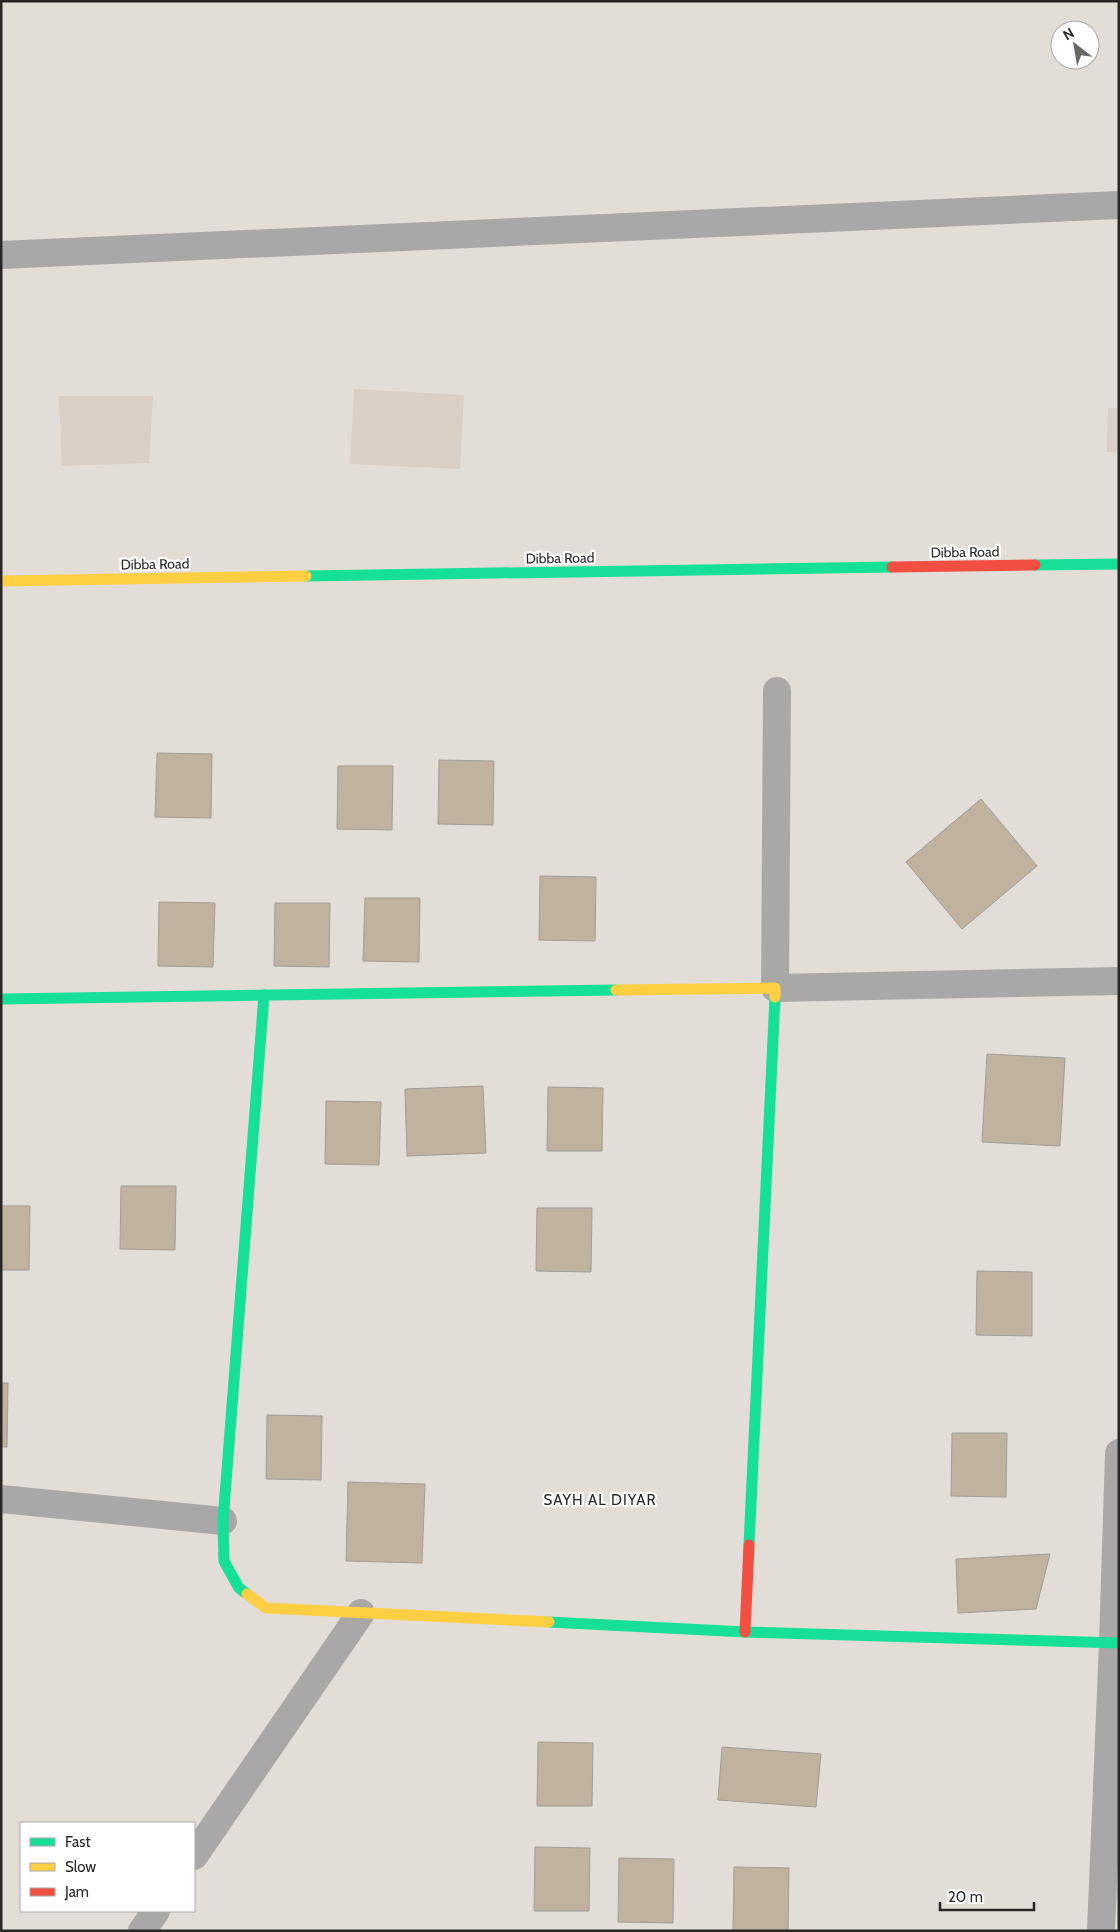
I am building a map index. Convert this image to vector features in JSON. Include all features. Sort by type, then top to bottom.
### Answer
[{"type":"street","points":[[1,255],[1119,205]]},
{"type":"street","name":"Dibba Road","points":[[1,581],[1119,564]]},
{"type":"street","points":[[745,1632],[774,988],[778,691]]},
{"type":"street","points":[[1,999],[1119,981]]},
{"type":"street","points":[[264,996],[223,1521],[224,1561],[239,1588],[266,1608],[745,1632],[1116,1643]]},
{"type":"street","points":[[1100,1931],[1116,1643],[1119,1453]]},
{"type":"street","points":[[1,1499],[223,1521]]},
{"type":"street","points":[[195,1855],[362,1613]]},
{"type":"street","points":[[142,1931],[155,1912]]},
{"type":"shaded area","points":[[354,389],[464,395],[460,469],[350,464]]},
{"type":"shaded area","points":[[59,396],[153,396],[149,463],[62,466]]},
{"type":"shaded area","points":[[1108,408],[1119,408],[1119,452],[1107,452]]},
{"type":"building","points":[[157,753],[212,754],[211,818],[155,817]]},
{"type":"building","points":[[439,760],[494,761],[493,825],[438,824]]},
{"type":"building","points":[[338,766],[393,766],[392,830],[337,829]]},
{"type":"building","points":[[981,799],[1037,866],[962,929],[906,862]]},
{"type":"building","points":[[540,876],[596,877],[595,941],[539,940]]},
{"type":"building","points":[[365,898],[420,898],[419,962],[363,961]]},
{"type":"building","points":[[159,902],[215,903],[213,967],[158,966]]},
{"type":"building","points":[[275,903],[330,903],[329,967],[274,966]]},
{"type":"building","points":[[987,1054],[1065,1058],[1060,1146],[982,1142]]},
{"type":"building","points":[[483,1086],[486,1153],[407,1156],[405,1089]]},
{"type":"building","points":[[548,1087],[603,1088],[602,1151],[547,1151]]},
{"type":"building","points":[[326,1101],[381,1102],[379,1165],[325,1164]]},
{"type":"building","points":[[121,1186],[176,1186],[175,1250],[120,1249]]},
{"type":"building","points":[[1,1206],[30,1206],[29,1270],[1,1270]]},
{"type":"building","points":[[537,1208],[592,1208],[591,1272],[536,1271]]},
{"type":"building","points":[[977,1271],[1032,1272],[1032,1336],[976,1335]]},
{"type":"building","points":[[1,1383],[8,1383],[7,1447],[1,1447]]},
{"type":"building","points":[[267,1415],[322,1416],[321,1480],[266,1479]]},
{"type":"building","points":[[952,1433],[1007,1433],[1006,1497],[951,1496]]},
{"type":"building","points":[[348,1482],[425,1484],[422,1563],[346,1561]]},
{"type":"building","points":[[1050,1554],[1036,1609],[958,1613],[956,1559]]},
{"type":"building","points":[[538,1742],[593,1743],[592,1806],[537,1806]]},
{"type":"building","points":[[722,1747],[821,1754],[816,1807],[718,1800]]},
{"type":"building","points":[[535,1847],[590,1848],[589,1911],[534,1911]]},
{"type":"building","points":[[619,1858],[674,1859],[673,1923],[618,1922]]},
{"type":"building","points":[[734,1867],[789,1868],[788,1931],[733,1931]]},
{"type":"traffic: fast","points":[[1035,565],[1119,564]]},
{"type":"traffic: fast","points":[[306,576],[892,567]]},
{"type":"traffic: fast","points":[[1,999],[616,990]]},
{"type":"traffic: fast","points":[[247,1594],[239,1588],[224,1561],[223,1521],[264,995]]},
{"type":"traffic: fast","points":[[749,1545],[775,997]]},
{"type":"traffic: fast","points":[[549,1622],[745,1632],[1119,1643]]},
{"type":"traffic: slow","points":[[1,581],[306,576]]},
{"type":"traffic: slow","points":[[616,990],[775,988],[775,997]]},
{"type":"traffic: slow","points":[[247,1594],[266,1608],[549,1622]]},
{"type":"traffic: jam","points":[[892,567],[1035,565]]},
{"type":"traffic: jam","points":[[745,1632],[749,1545]]},
{"type":"district","name":"SAYH AL DIYAR","points":[[600,1500]]}]
